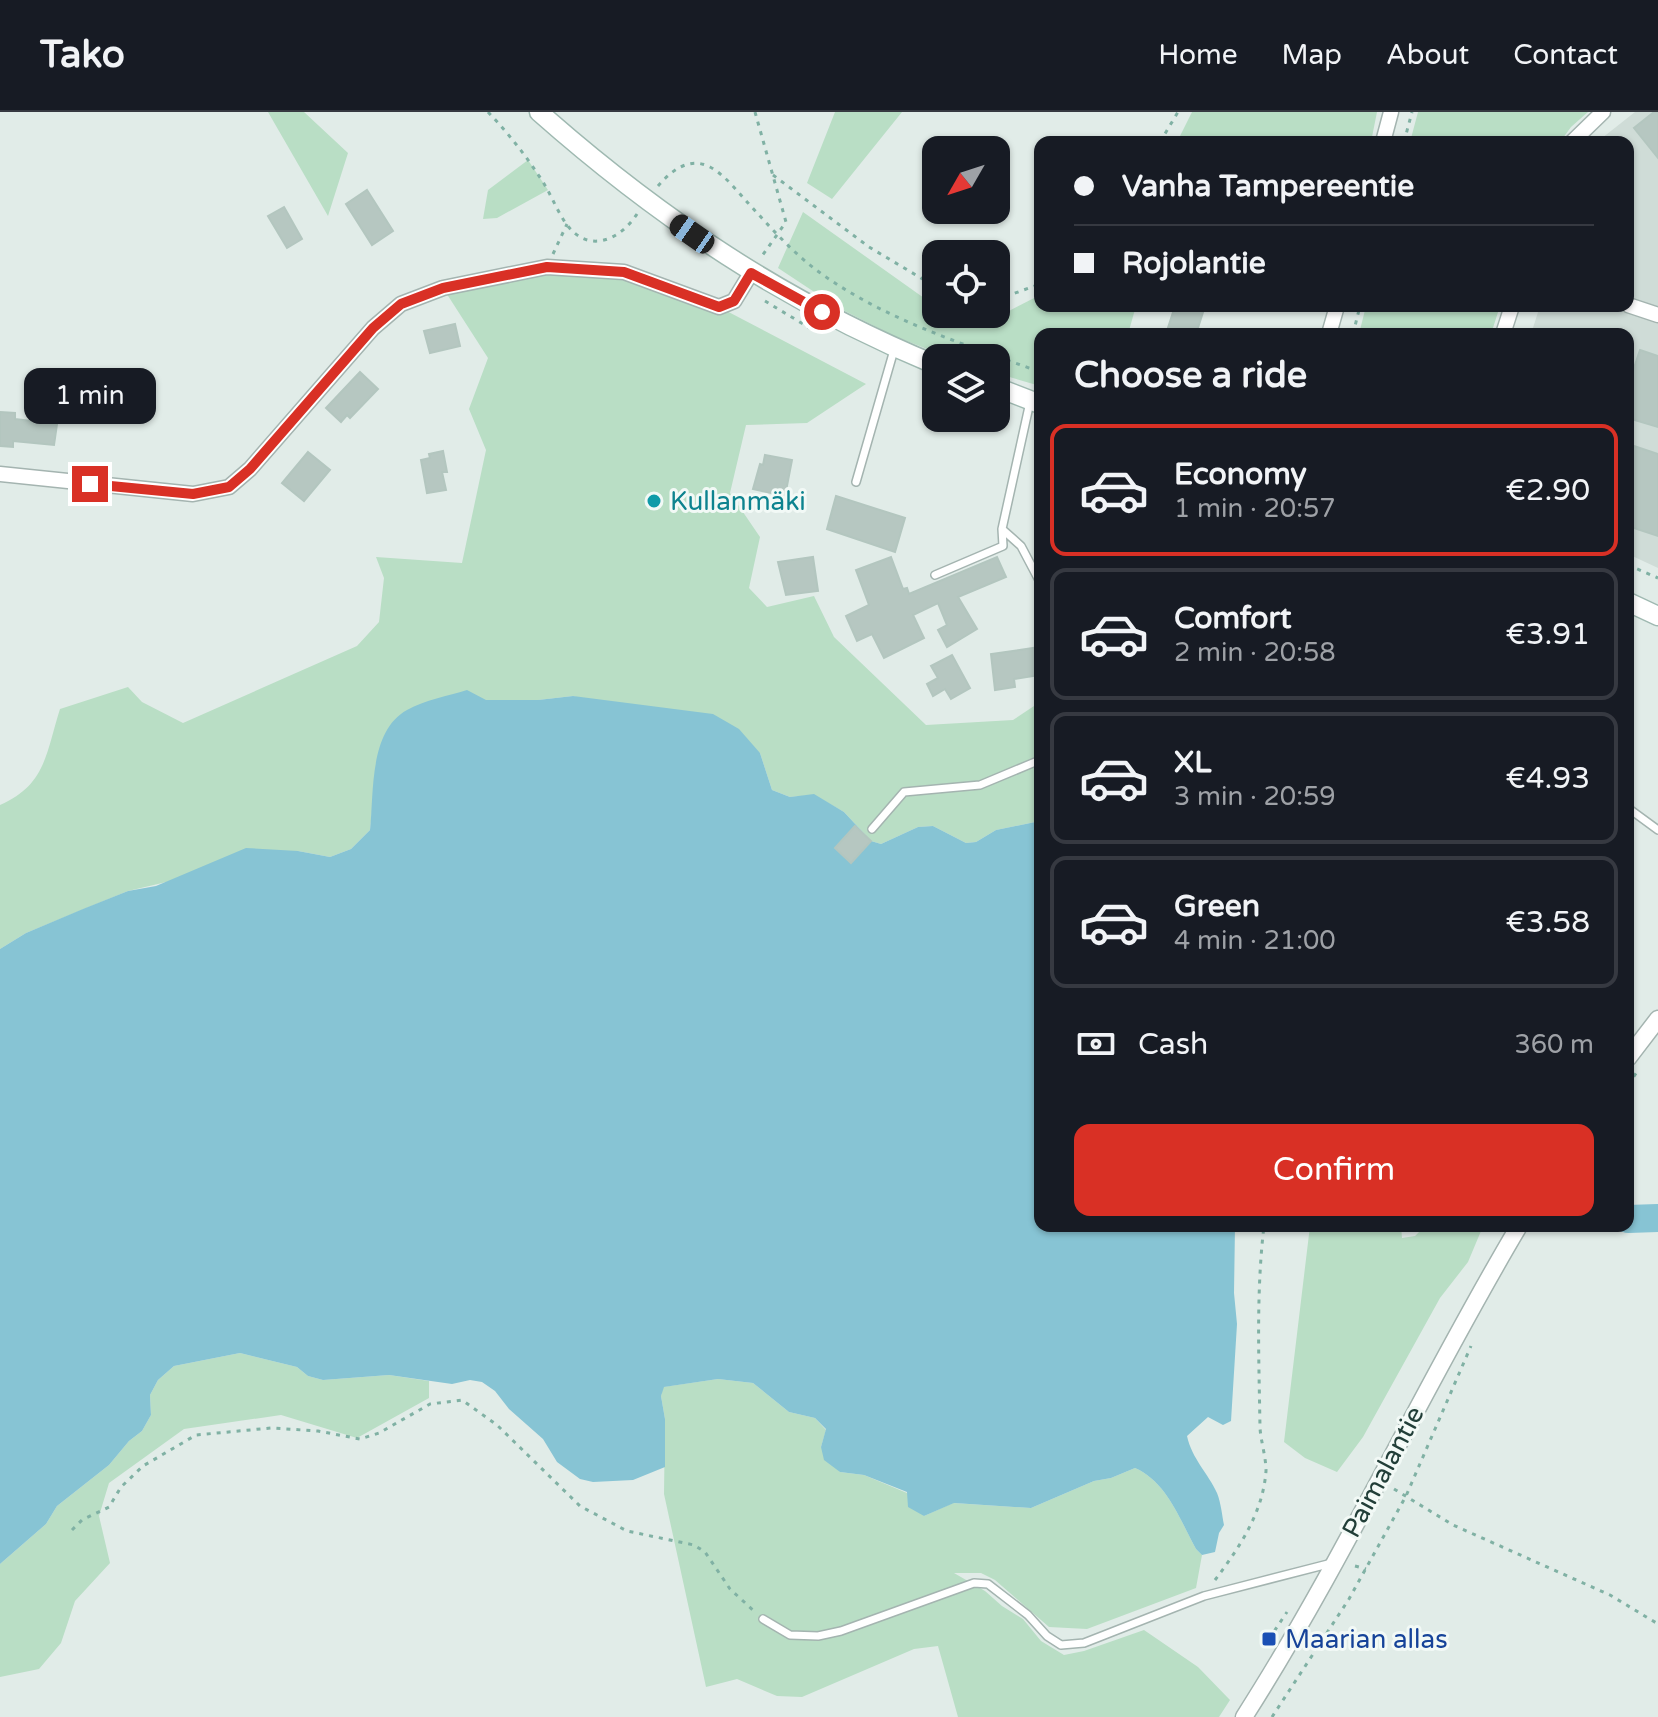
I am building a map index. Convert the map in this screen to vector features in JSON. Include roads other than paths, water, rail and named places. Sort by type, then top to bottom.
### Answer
[{"type":"main road","points":[[539,112],[624,184],[747,280],[922,359]]},
{"type":"main road","points":[[1010,392],[1034,402]]},
{"type":"main road","points":[[1634,605],[1658,616]]},
{"type":"street","points":[[1385,136],[1391,112]]},
{"type":"street","points":[[1578,136],[1603,112]]},
{"type":"street","points":[[0,474],[193,494],[229,487],[250,469],[373,328],[401,304],[443,288],[547,267],[624,272],[719,307],[734,301],[747,280]]},
{"type":"street","points":[[1634,307],[1658,315]]},
{"type":"street","points":[[1634,1050],[1658,1019]]},
{"type":"street","name":"Paimalantie","points":[[1244,1717],[1380,1481],[1516,1232]]},
{"type":"lane","points":[[856,482],[894,347]]},
{"type":"lane","points":[[935,575],[1003,546],[1002,529],[1034,406]]},
{"type":"lane","points":[[1002,529],[1021,546],[1034,571]]},
{"type":"lane","points":[[872,829],[904,792],[980,785],[1034,762]]},
{"type":"lane","points":[[1634,812],[1658,830]]},
{"type":"lane","points":[[763,1619],[790,1635],[818,1636],[841,1631],[974,1583],[988,1584],[1061,1645],[1084,1643],[1204,1596],[1334,1562]]},
{"type":"water","points":[[467,690],[486,700],[573,696],[713,714],[739,729],[760,753],[772,790],[790,797],[814,794],[844,812],[871,841],[881,844],[918,827],[933,826],[966,843],[976,842],[996,830],[1034,822],[1034,1232],[1235,1232],[1237,1324],[1231,1421],[1223,1425],[1208,1417],[1187,1436],[1220,1501],[1224,1525],[1215,1552],[1202,1555],[1196,1549],[1164,1492],[1156,1482],[1135,1468],[1094,1481],[1031,1508],[954,1503],[924,1516],[908,1507],[907,1492],[864,1475],[840,1472],[824,1460],[821,1447],[826,1429],[815,1418],[789,1412],[753,1383],[718,1379],[664,1387],[661,1396],[665,1419],[665,1467],[633,1480],[593,1482],[580,1479],[557,1462],[543,1439],[482,1382],[470,1380],[452,1384],[389,1375],[323,1380],[308,1376],[297,1367],[240,1353],[174,1366],[158,1380],[150,1395],[151,1415],[142,1431],[109,1465],[57,1506],[46,1524],[0,1564],[0,949],[26,933],[83,909],[128,891],[156,886],[246,848],[298,851],[330,857],[351,849],[370,830],[373,781],[386,732],[407,710]]},
{"type":"waterway","points":[[1634,1219],[1658,1218]]},
{"type":"place","name":"Kullanmäki","points":[[654,501]]},
{"type":"place","name":"Maarian allas","points":[[1269,1639]]}]
